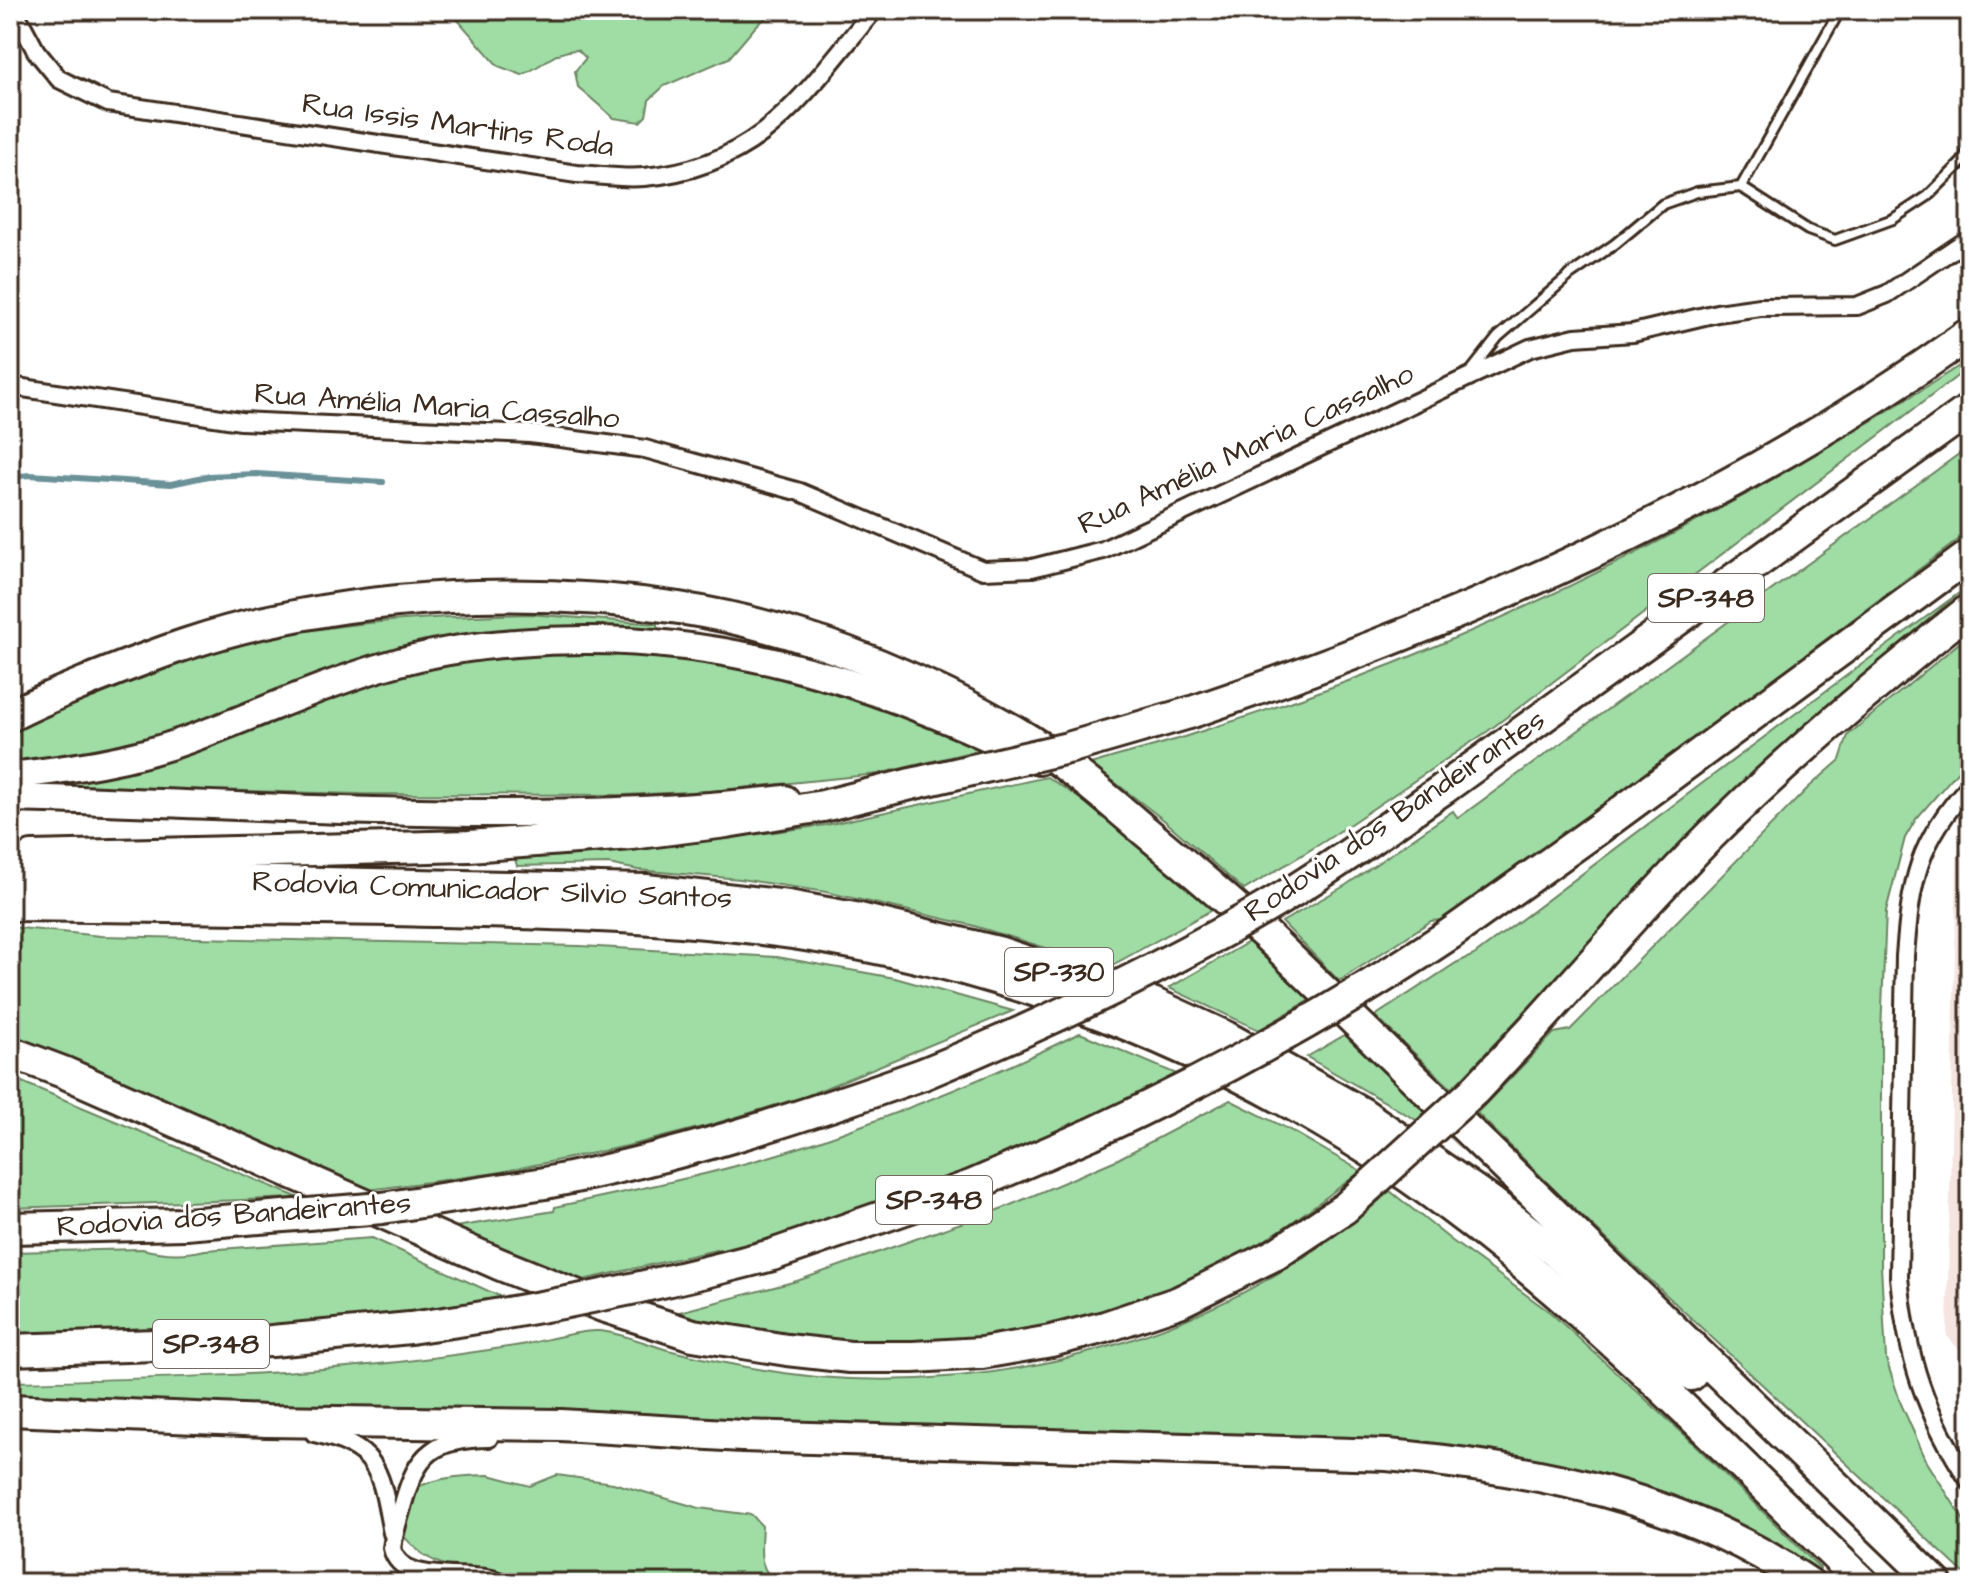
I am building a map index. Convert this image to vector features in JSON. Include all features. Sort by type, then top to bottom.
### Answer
[{"type":"highway","points":[[10,857],[469,846],[631,834],[823,806],[1068,748],[1189,713],[1371,649],[1468,610],[1562,567],[1660,518],[1843,417],[1970,333]]},
{"type":"highway","name":"Rodovia dos Bandeirantes","points":[[10,1228],[185,1224],[382,1208],[545,1183],[619,1169],[693,1150],[808,1115],[923,1074],[1099,997],[1279,900],[1443,789],[1970,409]]},
{"type":"highway","name":"SP-348","points":[[10,1350],[258,1342],[410,1328],[512,1314],[681,1279],[772,1255],[971,1186],[1185,1090],[1379,982],[1595,831],[1970,555]]},
{"type":"highway","points":[[10,716],[88,682],[209,637],[275,620],[402,601],[477,596],[567,596],[682,608],[812,641],[920,683],[1015,732],[1074,770],[1265,934],[1936,1583]]},
{"type":"highway","points":[[10,1052],[63,1072],[499,1264],[603,1306],[693,1335],[850,1357],[982,1353],[1051,1341],[1179,1302],[1276,1254],[1345,1208],[1474,1091],[1709,837],[1864,694],[1970,609]]},
{"type":"highway","points":[[10,776],[65,770],[155,750],[322,686],[429,653],[508,643],[602,638],[726,650],[818,673],[908,703],[1048,766],[1146,831]]},
{"type":"highway","points":[[10,798],[515,812],[710,807],[908,784]]},
{"type":"highway","name":"Rodovia Comunicador Silvio Santos","points":[[10,876],[577,887],[719,897],[846,916],[923,933],[998,952],[1152,1003],[1226,1037],[1348,1105],[1422,1152],[1491,1202],[1554,1251],[1661,1347],[1910,1583]]},
{"type":"highway","name":"Rodovia Comunicador Silvio Santos","points":[[10,905],[490,912],[758,928],[935,963],[1065,1001],[1146,1031],[1262,1087],[1376,1155],[1437,1198],[1522,1265],[1622,1353],[1863,1583]]},
{"type":"highway","points":[[10,1410],[266,1421],[561,1425],[742,1436],[1387,1455],[1454,1461],[1517,1470],[1636,1500],[1693,1521],[1751,1549],[1808,1583]]},
{"type":"street","name":"Rua Issis Martins Roda","points":[[14,10],[36,51],[59,79],[108,103],[577,174],[643,177],[699,168],[743,148],[784,117],[874,10]]},
{"type":"street","name":"Rua Amélia Maria Cassalho","points":[[10,386],[241,421],[530,434],[645,449],[800,492],[983,570],[1032,568],[1103,550],[1530,348],[1575,337],[1633,333],[1717,313],[1760,307],[1857,306],[1887,294],[1922,273],[1970,238]]},
{"type":"street","points":[[1970,785],[1938,823],[1924,846],[1908,911],[1899,1277],[1903,1323],[1921,1392],[1970,1482]]},
{"type":"street","points":[[266,1421],[345,1441],[368,1456],[382,1482],[394,1539],[394,1558],[408,1570],[489,1577],[504,1583]]},
{"type":"street","points":[[394,1539],[414,1470],[430,1452],[456,1441],[533,1435],[561,1425]]},
{"type":"lane","points":[[1741,187],[1840,10]]},
{"type":"lane","points":[[1465,379],[1498,337],[1570,275],[1615,244],[1663,204],[1697,192],[1741,187],[1808,230],[1835,240],[1893,219],[1928,196],[1962,162],[1970,148]]},
{"type":"shaded area","points":[[1970,843],[1970,1362],[1947,1336],[1957,855]]},
{"type":"green space","points":[[458,10],[775,10],[756,26],[729,58],[664,86],[649,100],[646,116],[640,122],[614,118],[578,87],[575,71],[586,58],[578,50],[556,56],[522,75],[498,66],[457,19]]},
{"type":"green space","points":[[1970,359],[1970,366],[1951,381],[1488,731],[1325,841],[1244,890],[1165,821],[1091,764],[1257,714],[1407,658],[1506,616],[1642,550],[1776,478]]},
{"type":"green space","points":[[1970,446],[1970,531],[1532,861],[1339,981],[1282,922],[1346,885],[1453,811],[1458,818]]},
{"type":"green space","points":[[1959,593],[1844,693],[1530,1013],[1526,1010],[1452,1089],[1375,1016],[1456,963],[1474,955]]},
{"type":"green space","points":[[528,614],[657,624],[657,633],[535,632],[165,738],[10,769],[10,733],[60,710],[231,647],[284,635],[353,625]]},
{"type":"green space","points":[[1970,634],[1970,757],[1916,819],[1905,838],[1886,911],[1881,1032],[1881,1266],[1886,1359],[1901,1404],[1927,1462],[1970,1530],[1970,1579],[1569,1204],[1477,1113],[1554,1033],[1570,1030],[1808,788],[1840,760],[1848,735]]},
{"type":"green space","points":[[645,650],[805,678],[992,747],[878,774],[711,791],[624,795],[360,794],[65,786],[64,778],[172,753],[178,758],[306,709],[306,704],[372,678],[460,657]]},
{"type":"green space","points":[[1047,777],[1113,823],[1215,908],[1109,967],[971,925],[826,892],[608,864],[517,866],[515,859],[630,851],[826,825]]},
{"type":"green space","points":[[10,927],[101,936],[580,946],[777,957],[895,978],[1013,1011],[806,1096],[710,1125],[496,1173],[361,1191],[10,1040]]},
{"type":"green space","points":[[1252,940],[1313,998],[1259,1030],[1169,988]]},
{"type":"green space","points":[[1080,1033],[1179,1075],[980,1167],[765,1243],[738,1250],[716,1250],[574,1282],[443,1229],[554,1211],[555,1207],[752,1162],[950,1092]]},
{"type":"green space","points":[[1348,1033],[1428,1111],[1418,1121],[1307,1057]]},
{"type":"green space","points":[[10,1077],[299,1198],[10,1208]]},
{"type":"green space","points":[[1230,1100],[1361,1171],[1245,1253],[1165,1293],[1042,1329],[956,1341],[914,1343],[820,1341],[668,1315],[797,1281],[1006,1207],[1116,1160]]},
{"type":"green space","points":[[1390,1191],[1551,1313],[1686,1436],[1820,1568],[1818,1575],[1596,1477],[10,1403],[10,1382],[205,1376],[351,1367],[527,1344],[591,1331],[615,1334],[704,1359],[798,1375],[894,1380],[972,1375],[1048,1362],[1123,1342],[1195,1315],[1264,1281],[1329,1240]]},
{"type":"green space","points":[[372,1238],[506,1299],[343,1322],[10,1337],[10,1252],[142,1249],[182,1253]]},
{"type":"green space","points":[[489,1475],[530,1486],[557,1475],[613,1483],[699,1508],[752,1515],[762,1526],[763,1566],[780,1583],[514,1583],[439,1563],[421,1553],[400,1533],[398,1497],[442,1479]]},
{"type":"waterway","points":[[10,477],[30,475],[171,484],[208,476],[257,474],[383,482]]}]
